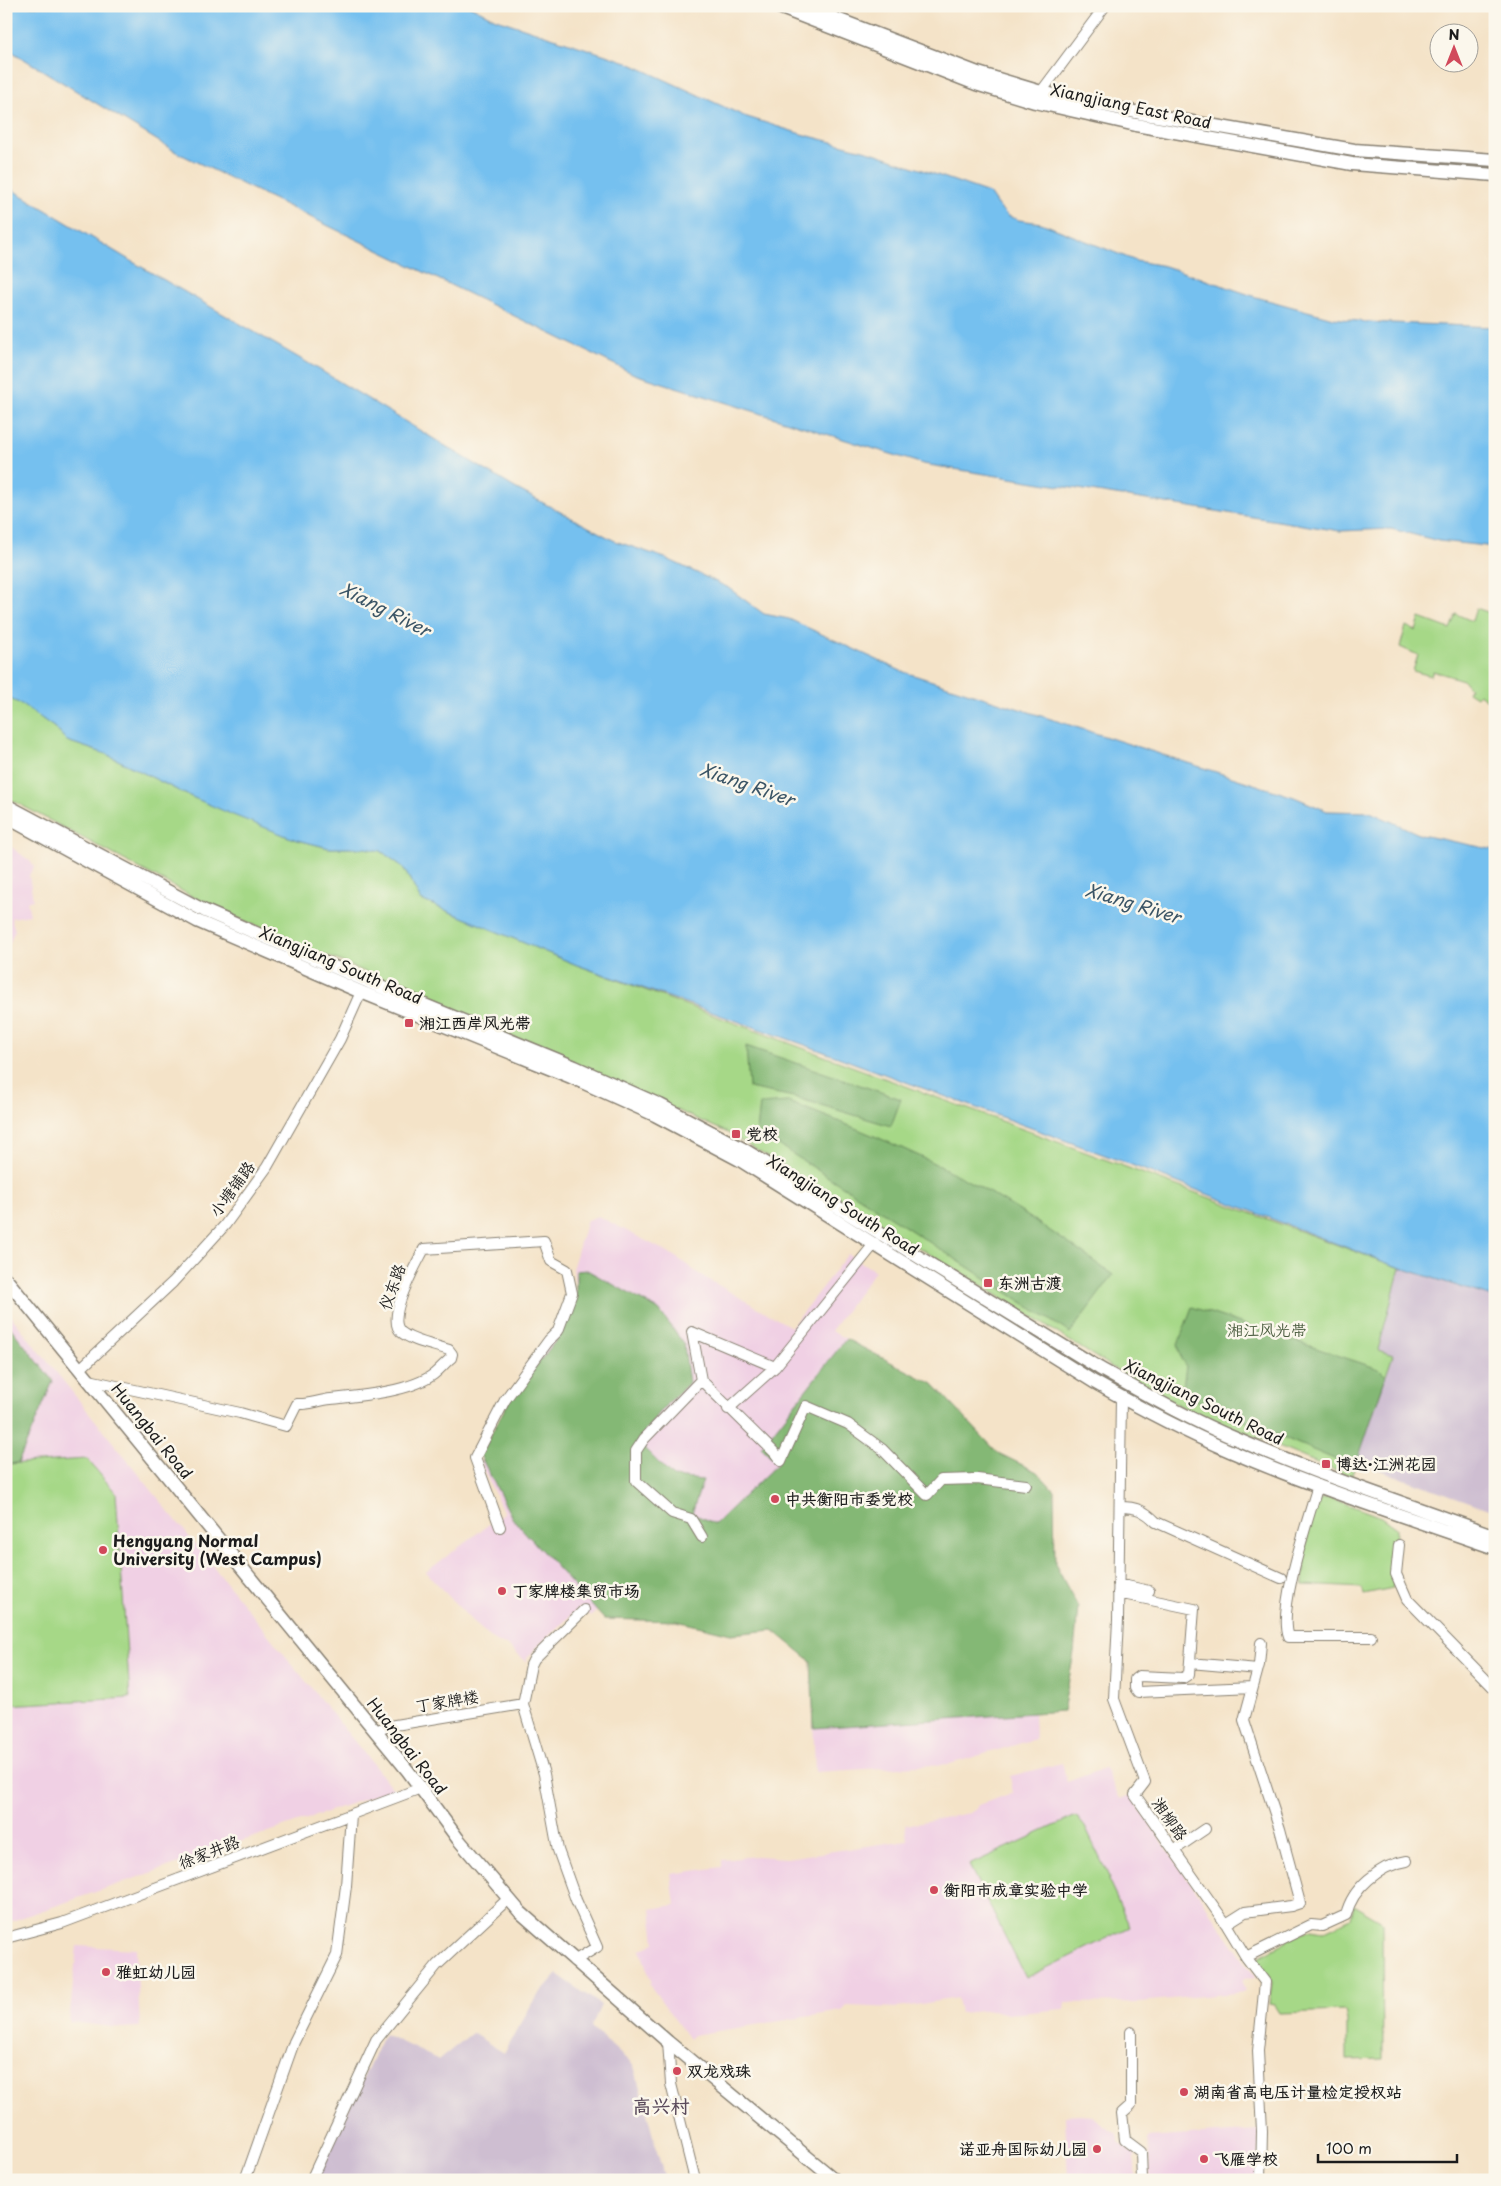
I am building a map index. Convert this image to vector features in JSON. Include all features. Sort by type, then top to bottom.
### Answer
[{"type":"main road","name":"Xiangjiang East Road","points":[[776,6],[976,84],[1035,102],[1136,125],[1352,164],[1495,175]]},
{"type":"main road","name":"Xiangjiang East Road","points":[[803,6],[978,72],[1041,92],[1140,113],[1354,150],[1495,160]]},
{"type":"main road","name":"Xiangjiang South Road","points":[[6,805],[205,911],[575,1067],[660,1105],[743,1149],[1099,1368],[1158,1401],[1248,1444],[1324,1474],[1495,1536]]},
{"type":"main road","name":"Xiangjiang South Road","points":[[6,818],[197,920],[361,992],[571,1077],[655,1115],[738,1159],[1121,1397],[1230,1451],[1318,1485],[1495,1548]]},
{"type":"main road","name":"Huangbai Road","points":[[6,1279],[375,1731],[421,1788],[458,1839],[508,1899],[574,1961],[668,2042],[835,2180]]},
{"type":"street","points":[[1041,92],[1105,6]]},
{"type":"street","name":"小塘铺路","points":[[80,1368],[173,1282],[226,1225],[267,1167],[340,1039],[361,992]]},
{"type":"street","name":"仪东路","points":[[90,1380],[240,1413],[286,1426],[297,1404],[307,1405],[330,1399],[342,1399],[400,1388],[433,1375],[451,1358],[452,1354],[449,1350],[410,1337],[400,1331],[396,1322],[397,1308],[424,1248],[544,1242],[552,1261],[567,1270],[572,1293],[558,1331],[549,1340],[505,1400],[475,1458],[500,1527]]},
{"type":"street","points":[[728,1409],[775,1367],[875,1243]]},
{"type":"street","points":[[775,1367],[692,1332],[701,1380],[728,1409],[775,1453],[781,1462],[806,1406],[848,1424],[882,1449],[927,1495],[941,1480],[977,1479],[1026,1485]]},
{"type":"street","points":[[701,1380],[644,1439],[636,1451],[636,1481],[672,1512],[691,1519],[702,1537]]},
{"type":"street","name":"湘柳路","points":[[1121,1397],[1120,1507],[1114,1699],[1145,1782],[1135,1795],[1265,1982],[1258,2052],[1262,2131],[1261,2180]]},
{"type":"street","points":[[1318,1485],[1289,1597],[1285,1628],[1288,1637],[1371,1637]]},
{"type":"street","points":[[1120,1507],[1136,1508],[1147,1513],[1156,1522],[1281,1578]]},
{"type":"street","points":[[1399,1545],[1396,1574],[1407,1599],[1495,1689]]},
{"type":"street","points":[[1118,1588],[1142,1592],[1194,1609],[1189,1674],[1183,1678],[1136,1677],[1136,1690],[1138,1692],[1253,1687]]},
{"type":"street","points":[[574,1961],[597,1947],[576,1900],[558,1850],[544,1774],[523,1704],[534,1659],[584,1610]]},
{"type":"street","points":[[1226,1924],[1244,1912],[1291,1906],[1300,1903],[1280,1829],[1244,1720],[1258,1669],[1261,1642]]},
{"type":"street","points":[[1190,1663],[1258,1669]]},
{"type":"street","name":"丁家牌楼","points":[[375,1731],[389,1726],[523,1704]]},
{"type":"street","name":"徐家井路","points":[[6,1938],[62,1923],[421,1788]]},
{"type":"street","points":[[245,2180],[294,2042],[337,1955],[346,1886],[351,1815]]},
{"type":"street","points":[[1174,1850],[1205,1830]]},
{"type":"street","points":[[1246,1957],[1278,1943],[1287,1936],[1311,1925],[1322,1926],[1346,1915],[1349,1902],[1360,1888],[1394,1863],[1408,1861]]},
{"type":"street","points":[[311,2180],[376,2040],[437,1965],[508,1899]]},
{"type":"street","points":[[1131,2032],[1131,2105],[1122,2113],[1125,2140],[1141,2152],[1142,2180]]},
{"type":"street","points":[[668,2042],[671,2084],[695,2180]]},
{"type":"shaded area","points":[[6,843],[30,861],[34,867],[29,875],[33,900],[27,901],[30,915],[11,918],[15,930],[6,952]]},
{"type":"shaded area","name":"中共衡阳市委党校","points":[[598,1216],[675,1256],[699,1274],[791,1327],[848,1254],[875,1271],[831,1331],[933,1384],[998,1453],[1037,1472],[1054,1490],[1055,1564],[1078,1607],[1074,1653],[1063,1711],[1034,1713],[1035,1739],[950,1764],[815,1772],[811,1661],[773,1630],[731,1634],[677,1621],[604,1619],[596,1611],[591,1617],[580,1607],[537,1647],[527,1658],[527,1662],[506,1645],[496,1642],[471,1620],[426,1572],[504,1513],[482,1467],[480,1455],[576,1296],[573,1266],[587,1220]]},
{"type":"shaded area","points":[[1400,1268],[1495,1298],[1495,1511],[1357,1462],[1393,1356],[1377,1350]]},
{"type":"shaded area","name":"Hengyang Normal University (West Campus)","points":[[6,1310],[393,1789],[6,1923]]},
{"type":"shaded area","name":"衡阳市成章实验中学","points":[[1062,1763],[1067,1782],[1105,1768],[1120,1799],[1130,1795],[1256,1978],[1242,1979],[1246,1992],[1139,2002],[1065,2003],[1064,2009],[1008,2014],[992,2010],[960,2013],[957,1998],[898,2008],[847,2006],[842,2011],[693,2035],[689,2039],[649,1984],[651,1981],[640,1949],[650,1946],[655,1942],[651,1909],[675,1905],[671,1874],[722,1867],[722,1860],[756,1856],[787,1858],[907,1840],[905,1825],[970,1813],[978,1805],[1013,1793],[1010,1776]]},
{"type":"shaded area","name":"雅虹幼儿园","points":[[77,1946],[136,1949],[140,2027],[122,2028],[69,2022]]},
{"type":"shaded area","points":[[557,1974],[601,2005],[591,2027],[634,2066],[665,2180],[314,2180],[384,2034],[439,2060],[472,2033],[504,2053],[534,2000]]},
{"type":"shaded area","name":"诺亚舟国际幼儿园","points":[[1065,2116],[1092,2116],[1118,2134],[1119,2143],[1135,2155],[1135,2180],[1068,2180]]},
{"type":"shaded area","name":"飞雁学校","points":[[1259,2130],[1259,2180],[1150,2180],[1148,2138]]},
{"type":"green space","points":[[1476,608],[1493,614],[1495,617],[1495,705],[1479,694],[1476,697],[1468,692],[1470,688],[1463,680],[1433,671],[1431,676],[1413,671],[1418,655],[1400,647],[1406,626],[1416,631],[1420,618],[1450,629],[1456,614],[1472,621]]},
{"type":"green space","name":"湘江风光带","points":[[6,697],[23,705],[55,728],[67,741],[106,754],[185,794],[294,839],[329,848],[365,848],[381,851],[403,867],[421,900],[577,965],[1400,1268],[1378,1350],[1393,1355],[1351,1477],[1182,1407],[1118,1371],[976,1282],[726,1132],[403,988],[212,907],[6,797]]},
{"type":"green space","points":[[746,1046],[901,1099],[891,1126],[794,1097],[749,1088]]},
{"type":"green space","points":[[788,1102],[877,1137],[963,1178],[1040,1224],[1113,1275],[1070,1333],[757,1131],[760,1104]]},
{"type":"green space","name":"中共衡阳市委党校","points":[[587,1270],[659,1310],[684,1344],[689,1383],[666,1405],[637,1441],[673,1477],[703,1480],[692,1513],[715,1524],[778,1463],[761,1447],[846,1339],[933,1384],[998,1453],[1037,1472],[1054,1490],[1055,1564],[1078,1607],[1074,1653],[1063,1711],[814,1728],[811,1661],[773,1630],[731,1634],[677,1621],[604,1619],[512,1518],[480,1455],[510,1399],[561,1334],[576,1296],[576,1271]]},
{"type":"green space","points":[[1192,1307],[1379,1369],[1386,1376],[1355,1468],[1182,1394],[1186,1366],[1181,1359],[1178,1344]]},
{"type":"green space","points":[[6,1322],[53,1381],[18,1463],[6,1464]]},
{"type":"green space","points":[[87,1459],[116,1493],[130,1698],[6,1705],[6,1464]]},
{"type":"green space","points":[[1328,1497],[1381,1517],[1396,1528],[1393,1588],[1364,1594],[1362,1588],[1303,1585],[1304,1563],[1311,1519],[1320,1499]]},
{"type":"green space","points":[[1076,1816],[1085,1827],[1130,1927],[1026,1978],[969,1865]]},
{"type":"green space","points":[[1353,1905],[1382,1922],[1383,2059],[1347,2060],[1347,2020],[1345,2011],[1279,2013],[1274,2005],[1269,2004],[1272,1982],[1254,1959],[1282,1945],[1289,1939],[1311,1930],[1323,1932],[1350,1919]]},
{"type":"water","points":[[6,6],[470,6],[496,19],[624,61],[744,116],[801,134],[871,152],[989,193],[1008,216],[1019,220],[1041,223],[1136,261],[1165,266],[1256,297],[1333,318],[1366,322],[1495,327],[1495,547],[1439,541],[1391,529],[1340,531],[923,464],[634,374],[176,152],[6,48]]},
{"type":"water","name":"Xiang River","points":[[6,186],[320,370],[515,488],[615,541],[665,558],[727,587],[764,614],[789,619],[901,671],[1294,797],[1327,811],[1370,812],[1421,835],[1495,850],[1495,1298],[1392,1265],[1121,1161],[805,1045],[577,965],[421,900],[403,867],[381,851],[365,848],[329,848],[294,839],[233,815],[185,794],[106,754],[67,741],[55,728],[23,705],[6,697]]},
{"type":"place","name":"湘江西岸风光带","points":[[409,1023]]},
{"type":"place","name":"党校","points":[[736,1134]]},
{"type":"place","name":"东洲古渡","points":[[988,1283]]},
{"type":"place","name":"博达·江洲花园","points":[[1326,1464]]},
{"type":"place","name":"中共衡阳市委党校","points":[[775,1499]]},
{"type":"place","name":"Hengyang Normal University (West Campus)","points":[[103,1550]]},
{"type":"place","name":"丁家牌楼集贸市场","points":[[502,1591]]},
{"type":"place","name":"衡阳市成章实验中学","points":[[934,1890]]},
{"type":"place","name":"雅虹幼儿园","points":[[106,1972]]},
{"type":"place","name":"双龙戏珠","points":[[677,2071]]},
{"type":"place","name":"湖南省高电压计量检定授权站","points":[[1184,2092]]},
{"type":"place","name":"诺亚舟国际幼儿园","points":[[1097,2149]]},
{"type":"place","name":"飞雁学校","points":[[1204,2159]]},
{"type":"district","name":"高兴村","points":[[661,2106]]}]
